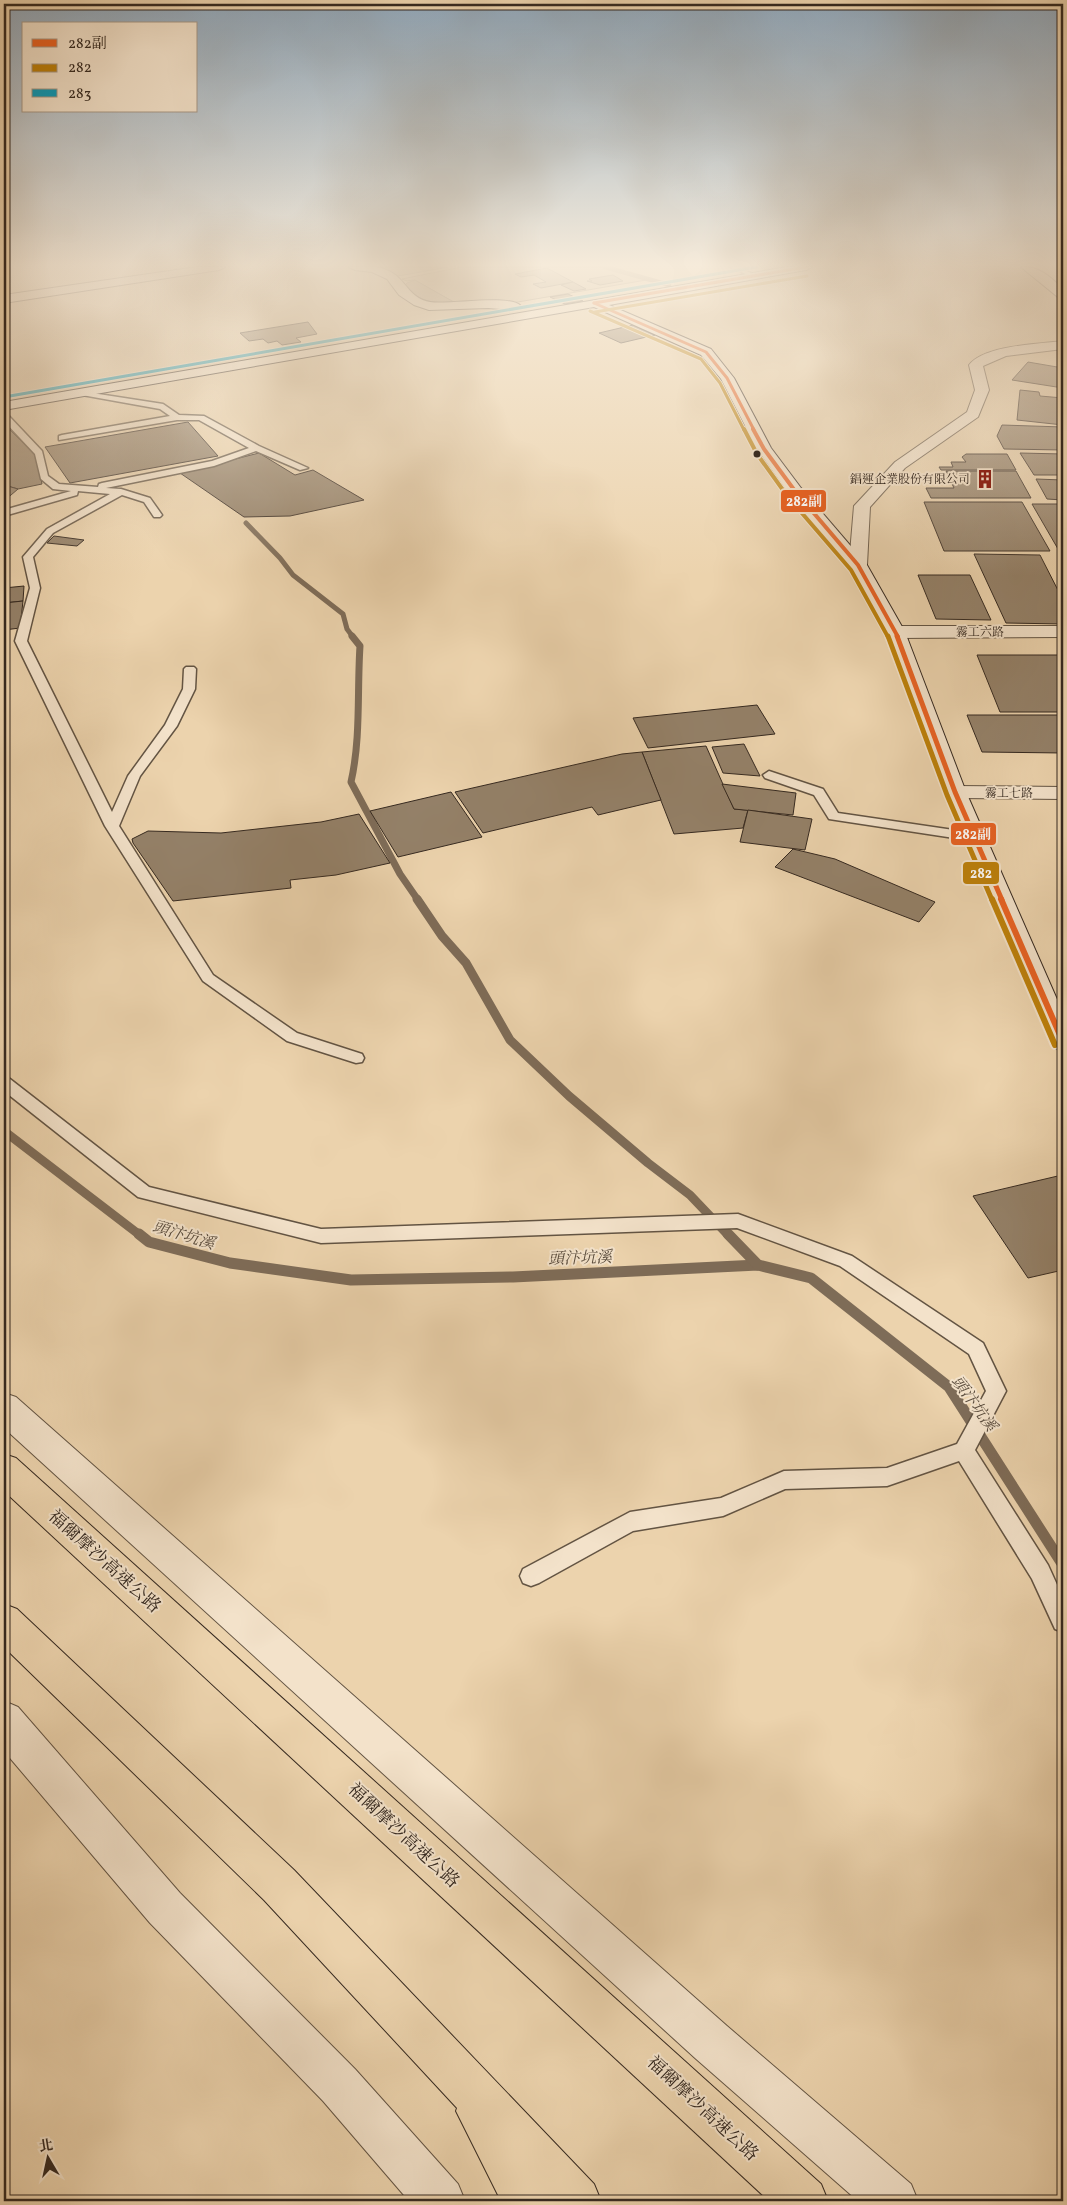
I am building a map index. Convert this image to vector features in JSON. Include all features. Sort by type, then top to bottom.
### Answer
[{"type":"highway","name":"福爾摩沙高速公路","points":[[4,1469],[804,2201]]},
{"type":"highway","points":[[4,1622],[279,1885],[578,2201]]},
{"type":"highway","points":[[464,2081],[527,2201]]},
{"type":"street","points":[[4,406],[215,370]]},
{"type":"street","points":[[720,370],[727,378],[764,449],[795,491],[858,565],[896,632],[955,792],[1063,1042]]},
{"type":"street","points":[[858,565],[862,506],[900,465],[973,414],[982,390],[977,370]]},
{"type":"street","name":"霧工六路","points":[[896,632],[1063,632]]},
{"type":"street","name":"霧工七路","points":[[955,792],[1063,793]]},
{"type":"street","points":[[4,1407],[711,2042],[894,2201]]},
{"type":"street","points":[[4,1721],[165,1908],[339,2085],[441,2201]]},
{"type":"lane","points":[[82,393],[163,407],[177,417]]},
{"type":"lane","points":[[4,416],[39,453],[44,477],[56,487],[89,488],[121,492],[146,500],[157,515]]},
{"type":"lane","points":[[62,438],[177,417],[201,418],[256,448],[303,468]]},
{"type":"lane","points":[[4,513],[89,488],[214,462],[256,448]]},
{"type":"lane","points":[[121,492],[50,531],[28,557],[35,588],[20,641],[112,826],[208,978],[292,1037],[356,1058]]},
{"type":"lane","points":[[112,826],[134,776],[171,726],[189,689],[190,669]]},
{"type":"lane","points":[[769,775],[819,792],[834,816],[974,837]]},
{"type":"lane","points":[[4,1083],[144,1192],[321,1236],[738,1221],[846,1261],[976,1349],[996,1391],[964,1451],[887,1477],[784,1480],[723,1507],[630,1522],[531,1576]]},
{"type":"lane","points":[[964,1451],[1040,1572],[1063,1621]]},
{"type":"building","points":[[1021,370],[1063,370],[1063,388],[1012,380]]},
{"type":"building","points":[[1020,390],[1039,392],[1040,396],[1063,398],[1063,425],[1017,420]]},
{"type":"building","points":[[188,422],[218,456],[70,483],[45,447]]},
{"type":"building","points":[[1002,425],[1063,427],[1063,450],[1004,449],[997,436]]},
{"type":"building","points":[[7,427],[36,455],[42,484],[18,489],[4,485],[4,428]]},
{"type":"building","points":[[259,453],[295,475],[313,470],[364,500],[290,516],[244,517],[180,473]]},
{"type":"building","points":[[1020,453],[1063,454],[1063,475],[1034,475]]},
{"type":"building","points":[[966,454],[1007,454],[1016,470],[941,470],[939,467],[953,467],[951,462],[966,462],[962,457]]},
{"type":"building","name":"錩運企業股份有限公司","points":[[946,471],[1016,471],[1031,498],[931,498],[926,488],[954,488]]},
{"type":"building","points":[[1036,479],[1063,480],[1063,500],[1047,499]]},
{"type":"building","points":[[4,485],[18,489],[4,501]]},
{"type":"building","points":[[924,502],[1022,502],[1050,551],[944,551]]},
{"type":"building","points":[[1032,504],[1063,504],[1063,550],[1058,549]]},
{"type":"building","points":[[54,536],[84,540],[77,546],[47,543]]},
{"type":"building","points":[[974,554],[1040,555],[1063,600],[1063,624],[1006,623]]},
{"type":"building","points":[[918,575],[970,575],[991,620],[936,619]]},
{"type":"building","points":[[24,586],[23,601],[4,603],[4,588]]},
{"type":"building","points":[[23,601],[20,628],[4,630],[4,603]]},
{"type":"building","points":[[977,655],[1062,655],[1063,712],[1000,712]]},
{"type":"building","points":[[757,705],[775,734],[648,748],[633,718]]},
{"type":"building","points":[[967,715],[1063,715],[1063,753],[982,752]]},
{"type":"building","points":[[744,744],[760,776],[723,773],[712,747]]},
{"type":"building","points":[[706,746],[734,809],[748,810],[743,828],[674,834],[642,752]]},
{"type":"building","points":[[642,752],[661,800],[598,815],[592,807],[483,833],[455,792],[622,754]]},
{"type":"building","points":[[722,784],[796,793],[793,815],[734,809]]},
{"type":"building","points":[[451,792],[482,837],[398,857],[370,811]]},
{"type":"building","points":[[748,810],[812,819],[805,850],[740,842]]},
{"type":"building","points":[[359,814],[390,863],[336,875],[290,880],[291,888],[173,901],[132,839],[148,831],[221,833],[321,822]]},
{"type":"building","points":[[793,849],[835,859],[935,902],[919,922],[775,867]]},
{"type":"building","points":[[1062,1175],[1063,1270],[1028,1278],[973,1196]]},
{"type":"waterway","points":[[246,523],[280,558],[293,575],[343,614],[347,629],[353,637]]},
{"type":"waterway","points":[[352,636],[360,646],[356,749],[351,782],[400,874],[418,900]]},
{"type":"waterway","points":[[417,899],[442,936],[466,963],[510,1040],[569,1096],[648,1163],[690,1195],[729,1236]]},
{"type":"waterway","name":"頭汴坑溪","points":[[4,1131],[141,1236]]},
{"type":"waterway","name":"頭汴坑溪","points":[[139,1234],[149,1242],[230,1263],[351,1280],[513,1277],[758,1265]]},
{"type":"waterway","points":[[728,1234],[758,1265]]},
{"type":"waterway","name":"頭汴坑溪","points":[[758,1265],[811,1278],[949,1387],[1063,1565]]},
{"type":"transit line","name":"283","points":[[4,397],[161,370]]},
{"type":"transit line","name":"282","points":[[710,370],[720,383],[757,454],[788,497],[851,570],[888,636],[947,795],[1055,1045]]},
{"type":"transit line","name":"282副","points":[[720,370],[727,378],[764,449],[795,491],[858,565],[896,632],[955,792],[1063,1042]]},
{"type":"place","name":"錩運企業股份有限公司","points":[[985,479]]}]
